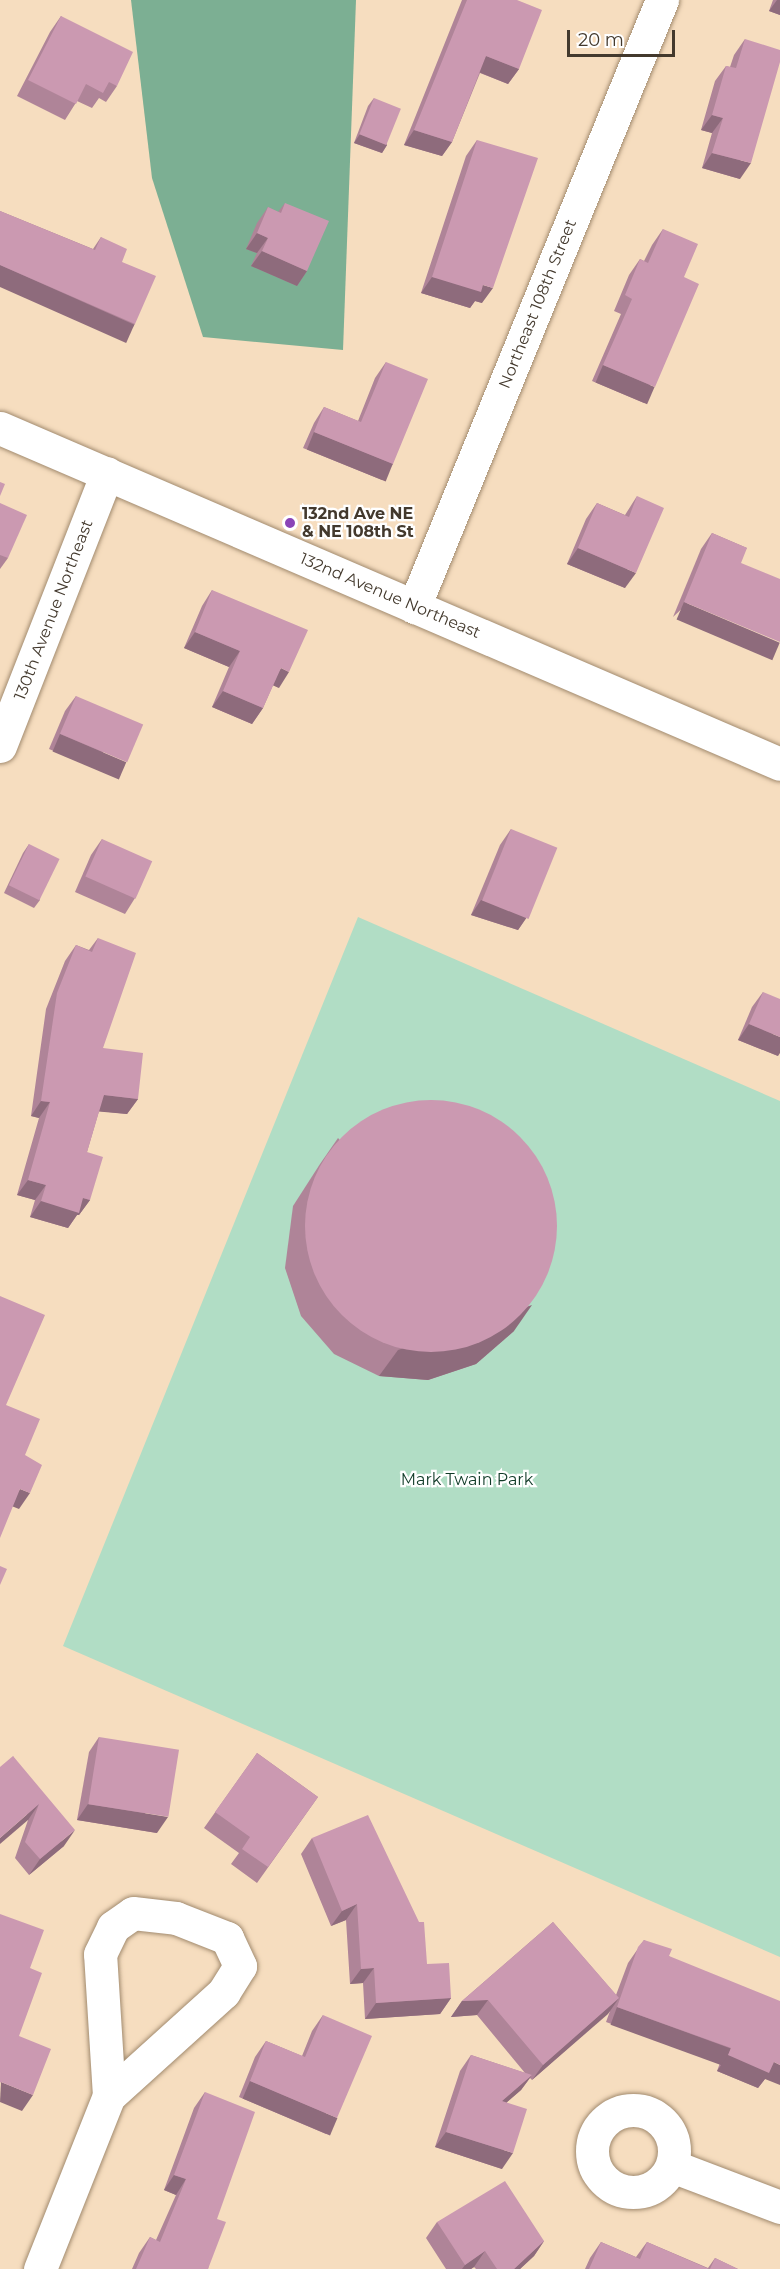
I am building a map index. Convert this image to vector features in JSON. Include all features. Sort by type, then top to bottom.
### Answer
[{"type":"street","name":"Northeast 108th Street","points":[[414,607],[662,0]]},
{"type":"street","name":"132nd Avenue Northeast","points":[[0,428],[780,764]]},
{"type":"street","name":"130th Avenue Northeast","points":[[0,746],[107,473]]},
{"type":"street","points":[[40,2269],[109,2096],[100,1954],[113,1927],[133,1913],[176,1918],[228,1938],[240,1966],[224,1992],[109,2096]]},
{"type":"street","points":[[672,2166],[780,2207]]},
{"type":"green space","points":[[131,0],[356,0],[343,350],[203,337],[152,178]]},
{"type":"green space","name":"Mark Twain Park","points":[[358,917],[780,1101],[780,1957],[63,1646]]},
{"type":"building","points":[[467,0],[517,0],[542,10],[519,69],[486,56],[452,142],[414,130]]},
{"type":"building","points":[[61,16],[133,52],[117,86],[109,82],[103,93],[86,84],[76,104],[28,80]]},
{"type":"building","points":[[745,39],[780,50],[780,62],[751,163],[712,153],[723,118],[712,115],[726,66],[736,68]]},
{"type":"building","points":[[374,98],[401,109],[386,145],[359,134]]},
{"type":"building","points":[[477,140],[538,158],[493,288],[483,285],[481,292],[432,277]]},
{"type":"building","points":[[285,203],[329,221],[307,271],[262,251],[268,238],[257,233],[268,207],[281,213]]},
{"type":"building","points":[[0,211],[95,250],[101,237],[127,249],[122,262],[156,276],[135,324],[0,265]]},
{"type":"building","points":[[663,229],[698,244],[684,277],[699,284],[655,387],[603,365],[632,299],[625,295],[640,259],[648,263]]},
{"type":"building","points":[[386,362],[428,379],[393,464],[314,432],[324,407],[361,422]]},
{"type":"building","points":[[0,482],[5,484],[0,496]]},
{"type":"building","points":[[637,496],[664,508],[636,573],[578,548],[597,503],[629,517]]},
{"type":"building","points":[[0,503],[27,515],[8,558],[0,555]]},
{"type":"building","points":[[712,533],[747,548],[741,563],[780,579],[780,642],[684,602]]},
{"type":"building","points":[[212,590],[308,630],[289,672],[281,668],[263,708],[223,691],[240,651],[195,632]]},
{"type":"building","points":[[76,696],[143,725],[127,762],[60,734]]},
{"type":"building","points":[[511,829],[557,848],[529,919],[482,900]]},
{"type":"building","points":[[102,839],[152,861],[136,899],[85,876]]},
{"type":"building","points":[[29,844],[60,859],[39,900],[9,885]]},
{"type":"building","points":[[98,938],[136,953],[103,1048],[143,1053],[138,1099],[104,1095],[87,1152],[103,1157],[90,1200],[83,1198],[79,1213],[41,1201],[46,1185],[28,1180],[50,1102],[41,1101],[57,993],[76,945],[92,952]]},
{"type":"building","points":[[763,992],[780,999],[780,1037],[749,1024]]},
{"type":"building","points":[[419,1100],[443,1100],[468,1105],[491,1114],[511,1128],[529,1146],[543,1166],[552,1189],[557,1226],[555,1251],[543,1286],[529,1306],[511,1324],[491,1338],[468,1347],[443,1352],[419,1352],[394,1347],[371,1338],[351,1324],[333,1306],[319,1286],[310,1263],[305,1238],[305,1214],[310,1189],[319,1166],[333,1146],[351,1128],[371,1114],[394,1105]]},
{"type":"building","points":[[0,1296],[45,1315],[6,1405],[40,1419],[25,1455],[42,1465],[30,1493],[20,1489],[0,1538]]},
{"type":"building","points":[[0,1566],[7,1569],[0,1585]]},
{"type":"building","points":[[99,1737],[179,1750],[168,1817],[88,1804]]},
{"type":"building","points":[[257,1753],[318,1797],[268,1867],[242,1849],[250,1837],[215,1812]]},
{"type":"building","points":[[13,1756],[75,1830],[40,1859],[25,1842],[39,1804],[0,1838],[0,1767]]},
{"type":"building","points":[[368,1815],[419,1922],[424,1922],[427,1964],[449,1963],[451,1998],[376,2003],[374,1968],[361,1969],[357,1904],[342,1911],[312,1838]]},
{"type":"building","points":[[0,1914],[44,1930],[30,1968],[42,1973],[19,2036],[51,2049],[33,2095],[0,2083]]},
{"type":"building","points":[[553,1922],[619,1998],[543,2065],[488,2000],[462,2001]]},
{"type":"building","points":[[644,1940],[672,1949],[669,1956],[780,2001],[780,2065],[774,2062],[769,2073],[728,2055],[731,2048],[617,2007],[638,1947]]},
{"type":"building","points":[[323,2015],[372,2036],[337,2118],[250,2081],[266,2041],[305,2057]]},
{"type":"building","points":[[471,2055],[532,2075],[502,2101],[527,2109],[513,2153],[446,2132]]},
{"type":"building","points":[[205,2092],[255,2112],[217,2219],[226,2222],[208,2269],[136,2269],[150,2237],[160,2242],[186,2179],[174,2175]]},
{"type":"building","points":[[505,2181],[544,2241],[514,2269],[497,2269],[485,2251],[465,2265],[437,2222]]},
{"type":"building","points":[[601,2242],[640,2259],[647,2242],[709,2269],[589,2269]]},
{"type":"building","points":[[715,2258],[738,2269],[710,2269]]},
{"type":"place","name":"132nd Ave NE & NE 108th St","points":[[290,523]]}]
